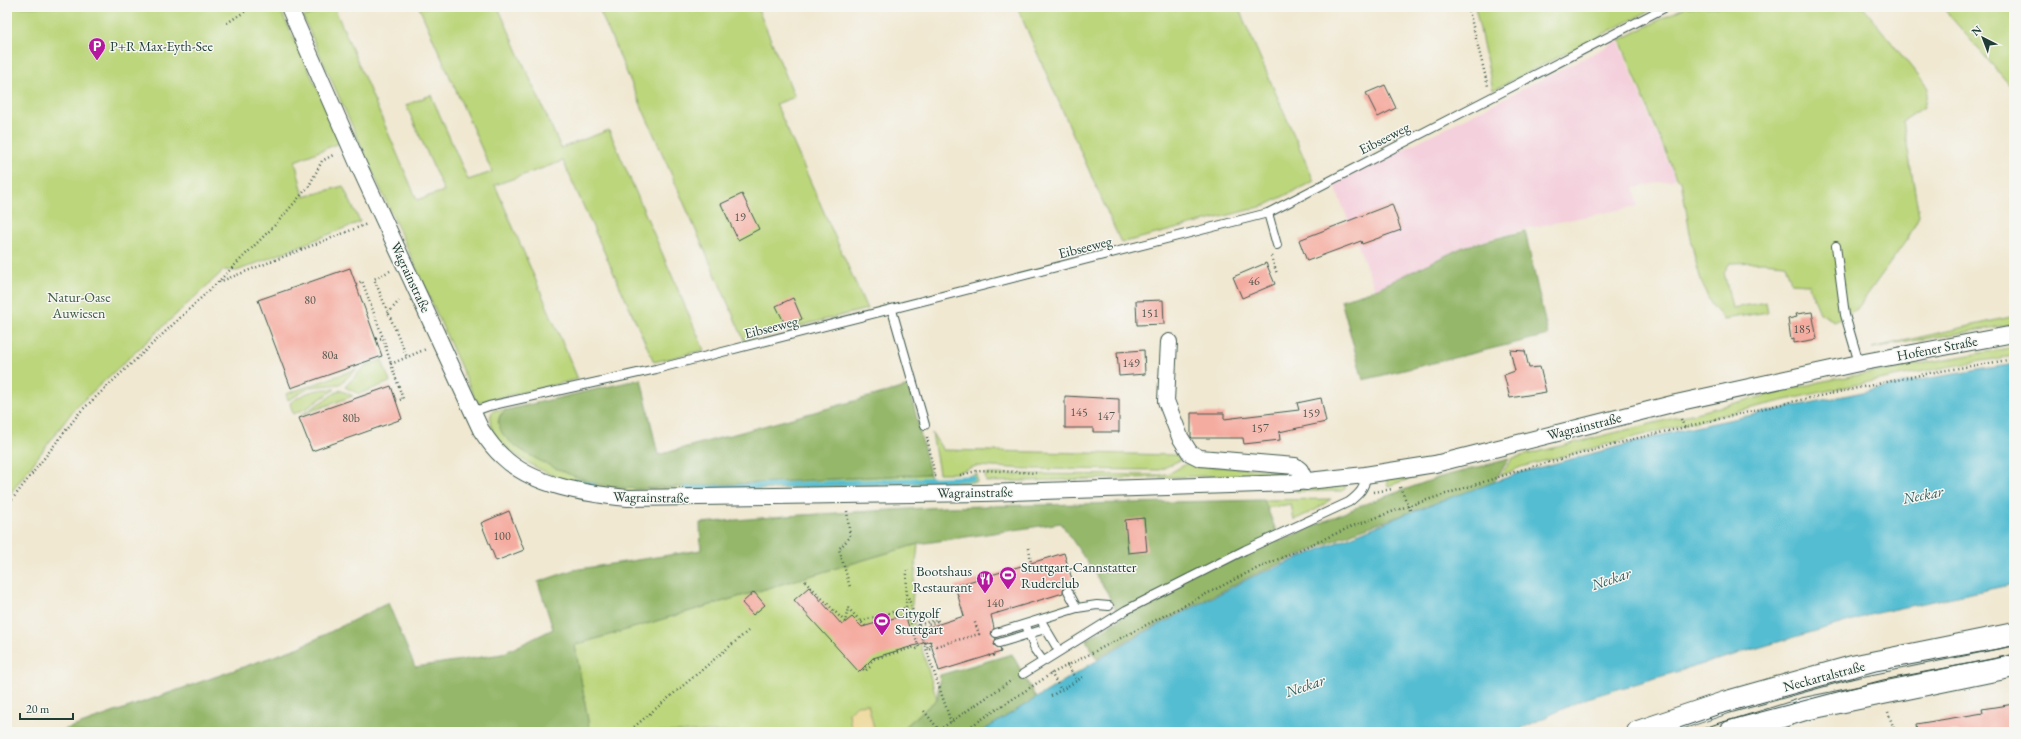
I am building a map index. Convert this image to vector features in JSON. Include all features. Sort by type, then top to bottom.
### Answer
[{"type":"main road","name":"Neckartalstraße","points":[[1638,732],[1727,702],[1852,667],[2014,634]]},
{"type":"main road","name":"Neckartalstraße","points":[[1731,732],[1805,709],[2014,666]]},
{"type":"street","name":"Wagrainstraße","points":[[294,8],[351,147],[472,412],[490,443],[512,465],[550,483],[594,495],[628,498],[991,492],[1306,482],[1365,475],[1435,464],[1676,403],[1859,363]]},
{"type":"street","name":"Hofener Straße","points":[[1859,363],[2014,334]]},
{"type":"street","points":[[1169,342],[1166,401],[1180,437],[1190,452],[1200,458],[1295,466],[1300,470],[1306,482]]},
{"type":"lane","name":"Eibseeweg","points":[[472,412],[489,406],[656,369],[892,310],[1268,213],[1666,7]]},
{"type":"lane","points":[[1268,213],[1277,245]]},
{"type":"lane","points":[[1836,246],[1846,315],[1859,363]]},
{"type":"lane","points":[[892,310],[925,425]]},
{"type":"lane","points":[[1023,674],[1126,610],[1245,550],[1350,502],[1360,493],[1366,481],[1365,475]]},
{"type":"lane","points":[[1068,591],[1077,608]]},
{"type":"lane","points":[[996,633],[1077,608],[1097,605],[1109,606]]},
{"type":"lane","points":[[1042,619],[1045,629],[1059,652]]},
{"type":"lane","points":[[1026,624],[1035,650],[1043,661]]},
{"type":"lane","points":[[999,643],[1045,629]]},
{"type":"path","points":[[227,23],[252,7]]},
{"type":"path","points":[[1468,7],[1490,97]]},
{"type":"path","points":[[7,506],[80,412],[217,283],[285,213],[309,186],[322,161],[351,147]]},
{"type":"path","points":[[217,283],[384,218]]},
{"type":"path","points":[[404,263],[374,279],[407,358]]},
{"type":"path","points":[[356,284],[362,281],[383,338],[402,399],[396,401]]},
{"type":"path","points":[[388,313],[399,301]]},
{"type":"path","points":[[376,339],[383,338]]},
{"type":"path","points":[[391,364],[422,351]]},
{"type":"path","points":[[962,732],[1051,674],[1240,577],[1352,526],[1408,506],[1521,470],[1638,438],[1935,372],[2014,359]]},
{"type":"path","points":[[925,425],[935,476],[943,476]]},
{"type":"path","points":[[958,476],[981,470]]},
{"type":"path","points":[[1400,487],[1411,512]]},
{"type":"path","points":[[846,494],[850,537],[839,549],[850,587]]},
{"type":"path","points":[[1029,548],[1031,563]]},
{"type":"path","points":[[869,666],[879,657],[903,650],[919,648],[906,608],[907,570]]},
{"type":"path","points":[[805,581],[845,622],[848,608],[865,626]]},
{"type":"path","points":[[907,592],[950,722]]},
{"type":"path","points":[[861,621],[906,608]]},
{"type":"path","points":[[998,612],[999,616]]},
{"type":"path","points":[[918,625],[937,619],[938,621],[927,625],[928,627]]},
{"type":"path","points":[[936,646],[978,634],[974,620]]},
{"type":"path","points":[[628,732],[748,631]]},
{"type":"path","points":[[923,642],[925,641],[928,649],[931,648],[929,639]]},
{"type":"path","points":[[1071,670],[1077,681]]},
{"type":"path","points":[[936,732],[1023,674]]},
{"type":"path","points":[[1051,696],[1083,677]]},
{"type":"path","points":[[1056,680],[1061,690]]},
{"type":"path","points":[[924,710],[939,730]]},
{"type":"shaded area","points":[[1618,41],[1675,179],[1634,188],[1638,206],[1528,228],[1463,246],[1375,289],[1334,184]]},
{"type":"green space","name":"Natur-Oase Auwiesen","points":[[7,7],[279,7],[342,142],[295,161],[304,197],[343,186],[360,222],[237,271],[224,270],[75,408],[7,498]]},
{"type":"green space","points":[[334,7],[417,200],[444,191],[406,105],[431,95],[468,180],[492,172],[419,7],[498,7],[561,148],[609,130],[704,350],[654,362],[563,161],[495,185],[578,379],[477,403],[303,17]]},
{"type":"green space","points":[[598,7],[757,7],[795,97],[776,104],[867,309],[744,340]]},
{"type":"green space","points":[[1017,7],[1238,7],[1314,181],[1264,206],[1121,243]]},
{"type":"green space","points":[[1475,7],[1657,7],[1493,90]]},
{"type":"green space","points":[[1685,7],[1863,7],[1928,88],[1924,107],[1903,121],[1919,216],[1908,238],[1857,309],[1834,321],[1820,313],[1808,284],[1791,283],[1785,264],[1763,262],[1730,263],[1724,272],[1732,308],[1766,302],[1768,312],[1724,319],[1709,300],[1703,286],[1695,257],[1681,181],[1676,178],[1620,40]]},
{"type":"green space","points":[[1942,7],[2014,7],[2014,90]]},
{"type":"green space","points":[[1525,231],[1548,335],[1363,380],[1341,300],[1374,290],[1463,247]]},
{"type":"green space","points":[[2014,316],[2014,324],[1872,348]]},
{"type":"green space","points":[[2014,347],[2014,356],[1889,378],[1766,405],[1521,467],[1500,476],[1513,458],[1824,381]]},
{"type":"green space","points":[[382,360],[390,382],[359,394],[345,387],[365,366]]},
{"type":"green space","points":[[357,369],[340,384],[311,387],[288,400],[286,394]]},
{"type":"green space","points":[[641,379],[658,455],[909,386],[930,474],[636,489],[614,487],[593,483],[544,463],[509,441],[500,429],[500,416],[506,410]]},
{"type":"green space","points":[[335,389],[307,408],[293,414],[290,403],[307,393]]},
{"type":"green space","points":[[340,390],[353,396],[301,415]]},
{"type":"green space","points":[[496,410],[506,410],[500,415],[498,422],[503,434],[636,489],[930,474],[931,478],[958,478],[977,474],[977,482],[636,494],[604,492],[593,490],[564,480],[527,462],[511,451],[498,439],[491,425],[492,412]]},
{"type":"green space","points":[[932,433],[943,450],[1177,455],[1180,460],[1160,470],[1028,469],[976,466],[956,473],[939,473]]},
{"type":"green space","points":[[1509,459],[1493,483],[1354,532],[1251,576],[1131,638],[1097,659],[1086,640],[1121,619],[1107,592],[1061,523],[918,544],[575,645],[590,732],[58,732],[300,647],[388,603],[415,667],[502,654],[553,629],[538,582],[573,570],[701,550],[700,523],[785,516],[944,507],[1264,500],[1280,541],[1362,505],[1437,478]]},
{"type":"green space","points":[[1188,463],[1199,466],[1284,470],[1287,472],[1285,474],[986,482],[985,474],[1161,475],[1170,473]]},
{"type":"green space","points":[[1428,473],[1388,486],[1386,478]]},
{"type":"green space","points":[[1346,484],[1345,489],[1341,491],[1296,491],[1295,489]]},
{"type":"green space","points":[[1331,499],[1317,509],[1294,520],[1291,504],[1267,508],[1264,500]]},
{"type":"green space","name":"Citygolf Stuttgart","points":[[918,544],[911,613],[937,699],[899,732],[590,732],[575,645]]},
{"type":"green space","points":[[1012,654],[1036,698],[981,732],[899,732],[937,699],[940,675]]},
{"type":"sand","points":[[868,704],[875,732],[855,732],[851,728],[849,713],[857,705]]},
{"type":"water","name":"Neckar","points":[[2014,364],[2014,584],[1877,613],[1584,699],[1514,732],[981,732],[1132,639],[1252,577],[1411,512],[1522,472],[1685,429],[1930,378]]},
{"type":"building","points":[[1385,85],[1396,108],[1378,117],[1366,93]]},
{"type":"building","points":[[742,194],[759,229],[738,240],[721,204]]},
{"type":"building","points":[[1392,204],[1401,230],[1362,244],[1361,241],[1307,261],[1299,240]]},
{"type":"building","points":[[1266,263],[1275,284],[1242,298],[1233,277]]},
{"type":"building","points":[[350,268],[382,356],[291,388],[258,300]]},
{"type":"building","points":[[793,298],[802,319],[786,326],[776,306]]},
{"type":"building","points":[[1163,300],[1164,324],[1137,325],[1136,301]]},
{"type":"building","points":[[1812,312],[1817,339],[1794,343],[1794,339],[1791,340],[1788,319],[1797,317],[1796,314]]},
{"type":"building","points":[[1144,350],[1145,374],[1119,376],[1117,352]]},
{"type":"building","points":[[1510,350],[1525,351],[1529,368],[1540,367],[1546,392],[1510,398],[1504,375],[1515,371]]},
{"type":"building","points":[[391,386],[402,419],[312,451],[299,418]]},
{"type":"building","points":[[1065,396],[1119,399],[1119,432],[1093,432],[1093,428],[1065,428]]},
{"type":"building","points":[[1321,398],[1326,422],[1279,432],[1280,440],[1244,444],[1243,438],[1191,437],[1191,413],[1224,413],[1224,419],[1299,410],[1297,403]]},
{"type":"building","points":[[509,511],[524,550],[496,561],[481,523]]},
{"type":"building","points":[[1144,518],[1147,551],[1128,553],[1125,520]]},
{"type":"building","points":[[1064,553],[1075,589],[1066,586],[1063,588],[1063,593],[991,615],[994,628],[991,634],[996,638],[994,645],[1000,648],[1001,652],[939,671],[930,641],[873,658],[859,672],[794,600],[809,587],[842,625],[852,617],[862,627],[905,615],[911,633],[964,616],[955,586]]},
{"type":"building","points":[[754,592],[765,605],[753,615],[742,603]]},
{"type":"building","points":[[2014,704],[2014,732],[1917,732],[1916,724],[1983,713],[1982,709]]},
{"type":"waterway","points":[[686,489],[973,478]]},
{"type":"waterway","points":[[576,482],[593,486]]},
{"type":"tram line","points":[[1668,732],[1717,715],[1876,671],[2014,646]]},
{"type":"tram line","points":[[1694,732],[1719,723],[1883,680],[2014,655]]},
{"type":"place","name":"P+R Max-Eyth-See","points":[[97,61]]},
{"type":"place","name":"Stuttgart-Cannstatter Ruderclub","points":[[1008,590]]},
{"type":"place","name":"Bootshaus Restaurant","points":[[985,594]]},
{"type":"place","name":"Citygolf Stuttgart","points":[[882,636]]}]
